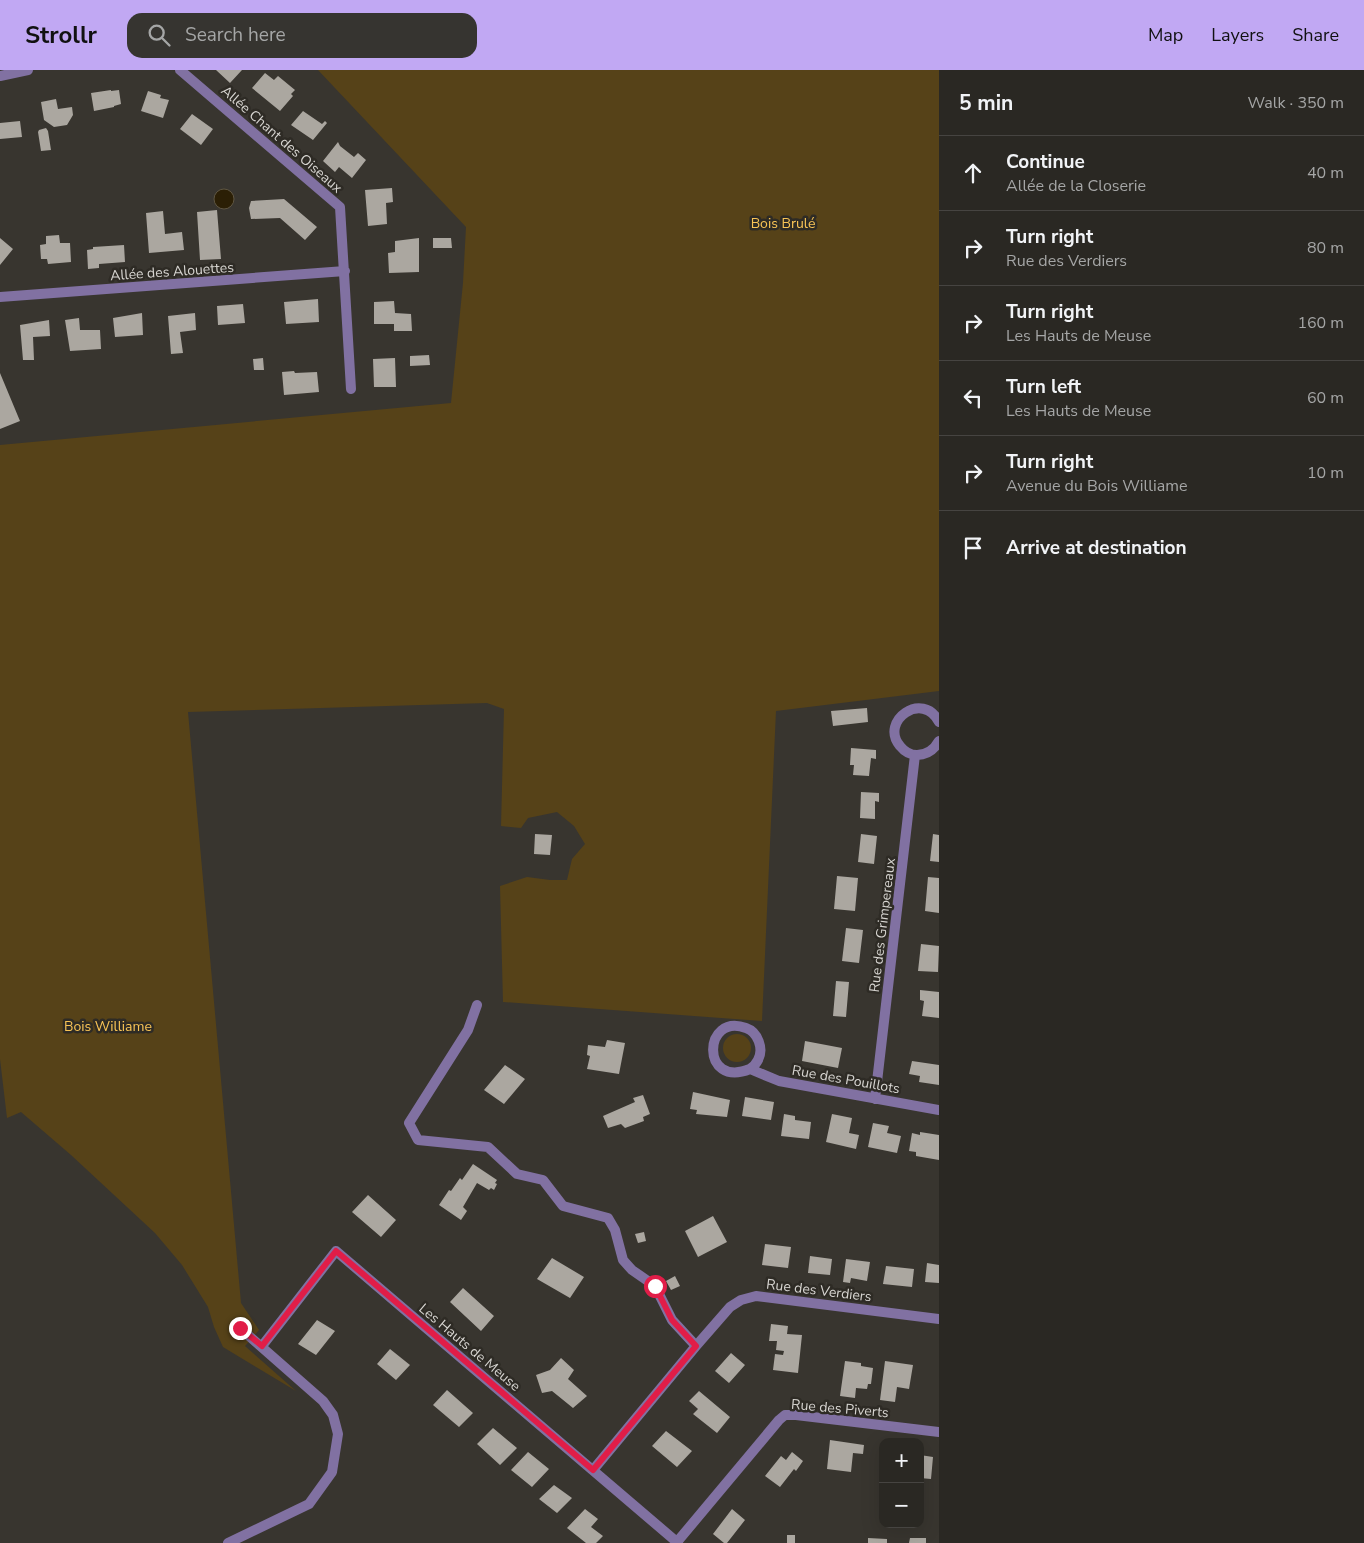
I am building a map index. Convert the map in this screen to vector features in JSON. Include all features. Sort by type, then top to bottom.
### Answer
[{"type":"street","points":[[0,76],[28,70]]},
{"type":"street","name":"Allée Chant des Oiseaux","points":[[180,70],[340,207],[351,389]]},
{"type":"street","name":"Allée des Alouettes","points":[[0,297],[345,271]]},
{"type":"street","points":[[939,722],[936,716],[927,710],[916,708],[905,712],[897,720],[895,731],[897,742],[904,751],[915,755],[926,754],[936,747],[939,741]]},
{"type":"street","name":"Rue des Grimpereaux","points":[[875,1099],[915,755]]},
{"type":"street","points":[[477,1004],[468,1030],[409,1123],[418,1140],[488,1147],[517,1174],[543,1180],[563,1206],[608,1218],[616,1230],[623,1260],[632,1270],[655,1286],[672,1320],[696,1346]]},
{"type":"street","name":"Rue des Pouillots","points":[[750,1069],[758,1060],[760,1049],[758,1038],[750,1029],[739,1025],[727,1027],[718,1034],[713,1044],[713,1056],[718,1066],[728,1072],[740,1074],[750,1069],[779,1081],[939,1110]]},
{"type":"street","name":"Les Hauts de Meuse","points":[[262,1346],[336,1251],[677,1543]]},
{"type":"street","name":"Rue des Verdiers","points":[[593,1470],[696,1346],[730,1307],[741,1300],[756,1296],[939,1319]]},
{"type":"street","points":[[228,1543],[310,1504],[332,1472],[338,1434],[333,1415],[323,1401],[240,1328]]},
{"type":"street","name":"Rue des Piverts","points":[[677,1543],[785,1415],[939,1432]]},
{"type":"green space","points":[[318,70],[939,70],[939,691],[776,711],[762,1021],[503,1002],[500,886],[527,877],[567,880],[572,859],[585,844],[574,826],[557,812],[528,818],[521,828],[501,826],[504,709],[487,703],[188,712],[241,1303],[259,1330],[245,1346],[296,1391],[223,1347],[208,1307],[182,1265],[155,1233],[71,1155],[21,1112],[7,1118],[0,1059],[0,445],[451,403],[463,283],[466,227]]},
{"type":"green space","points":[[737,1034],[747,1038],[751,1048],[747,1058],[737,1062],[727,1058],[723,1048],[727,1038]]},
{"type":"shaded area","points":[[220,189],[228,189],[234,195],[234,203],[228,209],[220,209],[214,203],[214,195]]},
{"type":"building","points":[[216,70],[242,70],[230,83]]},
{"type":"building","points":[[265,73],[274,80],[278,76],[295,90],[291,94],[293,96],[280,111],[252,88]]},
{"type":"building","points":[[119,90],[121,104],[94,111],[91,93]]},
{"type":"building","points":[[148,91],[161,95],[160,98],[169,100],[163,118],[141,111]]},
{"type":"building","points":[[56,99],[58,109],[72,107],[73,115],[67,125],[54,127],[44,120],[41,102]]},
{"type":"building","points":[[303,111],[322,124],[325,121],[327,123],[313,140],[291,125]]},
{"type":"building","points":[[192,114],[213,129],[201,145],[180,129]]},
{"type":"building","points":[[20,121],[22,137],[0,139],[0,123]]},
{"type":"building","points":[[46,128],[51,150],[41,151],[38,132]]},
{"type":"building","points":[[338,142],[340,146],[354,157],[358,153],[366,160],[352,178],[339,167],[335,172],[323,161]]},
{"type":"building","points":[[392,188],[393,202],[386,203],[387,224],[368,226],[365,190]]},
{"type":"building","points":[[284,199],[317,227],[305,240],[280,218],[251,219],[249,208],[251,201]]},
{"type":"building","points":[[217,210],[221,259],[200,260],[197,212]]},
{"type":"building","points":[[163,211],[165,234],[182,232],[184,250],[149,253],[146,213]]},
{"type":"building","points":[[59,235],[60,243],[70,243],[71,262],[48,264],[47,259],[41,259],[40,245],[46,244],[46,236]]},
{"type":"building","points":[[0,238],[13,249],[0,265]]},
{"type":"building","points":[[419,238],[419,272],[389,273],[388,253],[395,252],[395,241]]},
{"type":"building","points":[[433,238],[451,238],[452,248],[433,248]]},
{"type":"building","points":[[124,245],[125,262],[99,264],[99,268],[88,269],[87,250],[93,249],[93,247]]},
{"type":"building","points":[[318,299],[319,322],[286,324],[284,302]]},
{"type":"building","points":[[394,301],[395,313],[411,314],[412,331],[394,331],[394,324],[374,324],[374,302]]},
{"type":"building","points":[[243,304],[245,323],[218,325],[217,306]]},
{"type":"building","points":[[142,313],[143,335],[115,337],[113,318]]},
{"type":"building","points":[[195,313],[196,330],[180,332],[183,353],[171,354],[168,316]]},
{"type":"building","points":[[79,318],[80,330],[100,330],[101,349],[70,351],[65,320]]},
{"type":"building","points":[[49,320],[50,336],[33,337],[34,360],[23,360],[20,325]]},
{"type":"building","points":[[429,355],[430,365],[410,366],[410,356]]},
{"type":"building","points":[[263,358],[264,370],[254,370],[253,359]]},
{"type":"building","points":[[395,358],[396,387],[374,387],[373,359]]},
{"type":"building","points":[[294,371],[295,373],[317,372],[319,392],[284,395],[282,372]]},
{"type":"building","points":[[0,373],[20,421],[0,429]]},
{"type":"building","points":[[867,708],[868,722],[833,726],[831,711]]},
{"type":"building","points":[[851,748],[876,750],[876,759],[871,758],[869,776],[853,775],[854,765],[850,765]]},
{"type":"building","points":[[861,792],[879,793],[879,802],[875,801],[875,819],[860,818]]},
{"type":"building","points":[[535,834],[552,835],[550,855],[534,854]]},
{"type":"building","points":[[861,834],[877,836],[874,864],[858,862]]},
{"type":"building","points":[[933,834],[939,835],[939,862],[930,861]]},
{"type":"building","points":[[837,876],[858,878],[855,911],[834,909]]},
{"type":"building","points":[[928,877],[939,878],[939,913],[925,911]]},
{"type":"building","points":[[846,928],[863,930],[859,963],[842,961]]},
{"type":"building","points":[[921,944],[939,946],[938,972],[918,971]]},
{"type":"building","points":[[836,981],[849,982],[846,1017],[833,1016]]},
{"type":"building","points":[[920,990],[939,992],[939,1018],[922,1016],[924,1001],[920,1000]]},
{"type":"building","points":[[607,1040],[625,1043],[619,1074],[587,1069],[590,1056],[587,1055],[588,1045],[605,1047]]},
{"type":"building","points":[[805,1041],[842,1048],[838,1068],[802,1061]]},
{"type":"building","points":[[912,1061],[939,1065],[939,1085],[919,1082],[920,1076],[909,1074]]},
{"type":"building","points":[[505,1065],[525,1079],[504,1104],[484,1090]]},
{"type":"building","points":[[693,1092],[730,1100],[727,1117],[696,1114],[697,1110],[690,1109]]},
{"type":"building","points":[[643,1095],[650,1114],[643,1117],[644,1121],[625,1128],[621,1124],[608,1128],[603,1116],[635,1102],[633,1098]]},
{"type":"building","points":[[745,1097],[774,1102],[771,1120],[742,1116]]},
{"type":"building","points":[[784,1114],[795,1116],[795,1120],[811,1122],[809,1139],[781,1136]]},
{"type":"building","points":[[832,1114],[852,1118],[849,1133],[859,1135],[856,1149],[826,1142]]},
{"type":"building","points":[[873,1123],[889,1126],[887,1133],[901,1136],[897,1153],[868,1147]]},
{"type":"building","points":[[920,1132],[939,1135],[939,1160],[916,1156],[916,1152],[909,1151],[912,1133],[920,1135]]},
{"type":"building","points":[[473,1164],[497,1180],[495,1183],[497,1184],[494,1190],[491,1188],[489,1190],[477,1183],[463,1207],[467,1211],[461,1220],[439,1205],[449,1190],[451,1191],[460,1178],[462,1180]]},
{"type":"building","points":[[368,1195],[396,1220],[381,1237],[352,1212]]},
{"type":"building","points":[[713,1216],[727,1242],[698,1257],[685,1231]]},
{"type":"building","points":[[644,1232],[646,1241],[638,1243],[635,1234]]},
{"type":"building","points":[[765,1244],[791,1247],[788,1268],[762,1265]]},
{"type":"building","points":[[810,1256],[832,1259],[830,1275],[808,1273]]},
{"type":"building","points":[[552,1258],[584,1277],[570,1298],[537,1279]]},
{"type":"building","points":[[846,1259],[870,1262],[867,1281],[851,1278],[850,1283],[843,1282]]},
{"type":"building","points":[[927,1263],[939,1265],[939,1283],[925,1282]]},
{"type":"building","points":[[886,1266],[914,1269],[912,1287],[883,1284]]},
{"type":"building","points":[[675,1276],[680,1286],[671,1290],[666,1281]]},
{"type":"building","points":[[463,1288],[494,1316],[481,1331],[450,1302]]},
{"type":"building","points":[[317,1320],[335,1331],[316,1355],[298,1344]]},
{"type":"building","points":[[771,1324],[788,1326],[787,1334],[802,1335],[798,1373],[773,1370],[775,1354],[783,1355],[784,1351],[776,1350],[777,1341],[769,1341]]},
{"type":"building","points":[[390,1349],[410,1365],[396,1380],[377,1364]]},
{"type":"building","points":[[731,1353],[745,1365],[729,1383],[715,1371]]},
{"type":"building","points":[[561,1358],[574,1370],[568,1379],[587,1396],[573,1408],[552,1391],[542,1393],[536,1375],[550,1370]]},
{"type":"building","points":[[845,1361],[861,1363],[861,1366],[873,1368],[871,1384],[868,1384],[867,1389],[856,1388],[855,1398],[840,1396]]},
{"type":"building","points":[[885,1361],[913,1365],[909,1389],[897,1387],[895,1402],[880,1400]]},
{"type":"building","points":[[447,1390],[473,1413],[459,1427],[433,1405]]},
{"type":"building","points":[[699,1391],[730,1417],[717,1433],[693,1414],[698,1409],[689,1401]]},
{"type":"building","points":[[493,1428],[517,1448],[500,1465],[477,1444]]},
{"type":"building","points":[[666,1431],[692,1451],[677,1467],[652,1446]]},
{"type":"building","points":[[830,1440],[864,1445],[863,1454],[853,1453],[851,1472],[827,1469]]},
{"type":"building","points":[[528,1452],[549,1469],[532,1487],[511,1470]]},
{"type":"building","points":[[792,1452],[803,1461],[780,1487],[765,1476],[781,1456],[786,1460]]},
{"type":"building","points":[[924,1456],[933,1457],[931,1479],[924,1478]]},
{"type":"building","points":[[554,1485],[572,1498],[557,1513],[539,1499]]},
{"type":"building","points":[[585,1509],[598,1519],[591,1527],[603,1536],[596,1543],[586,1543],[567,1528]]},
{"type":"building","points":[[732,1509],[745,1520],[727,1543],[724,1543],[713,1534]]},
{"type":"building","points":[[787,1535],[795,1535],[795,1543],[787,1543]]},
{"type":"building","points":[[868,1538],[887,1539],[887,1543],[868,1543]]},
{"type":"building","points":[[910,1538],[926,1538],[926,1543],[909,1543]]},
{"type":"route","points":[[240,1328],[262,1346],[336,1251],[593,1470],[696,1346],[672,1320],[655,1286]]},
{"type":"park label","name":"Bois Brulé","points":[[783,223]]},
{"type":"park label","name":"Bois Williame","points":[[108,1026]]}]
